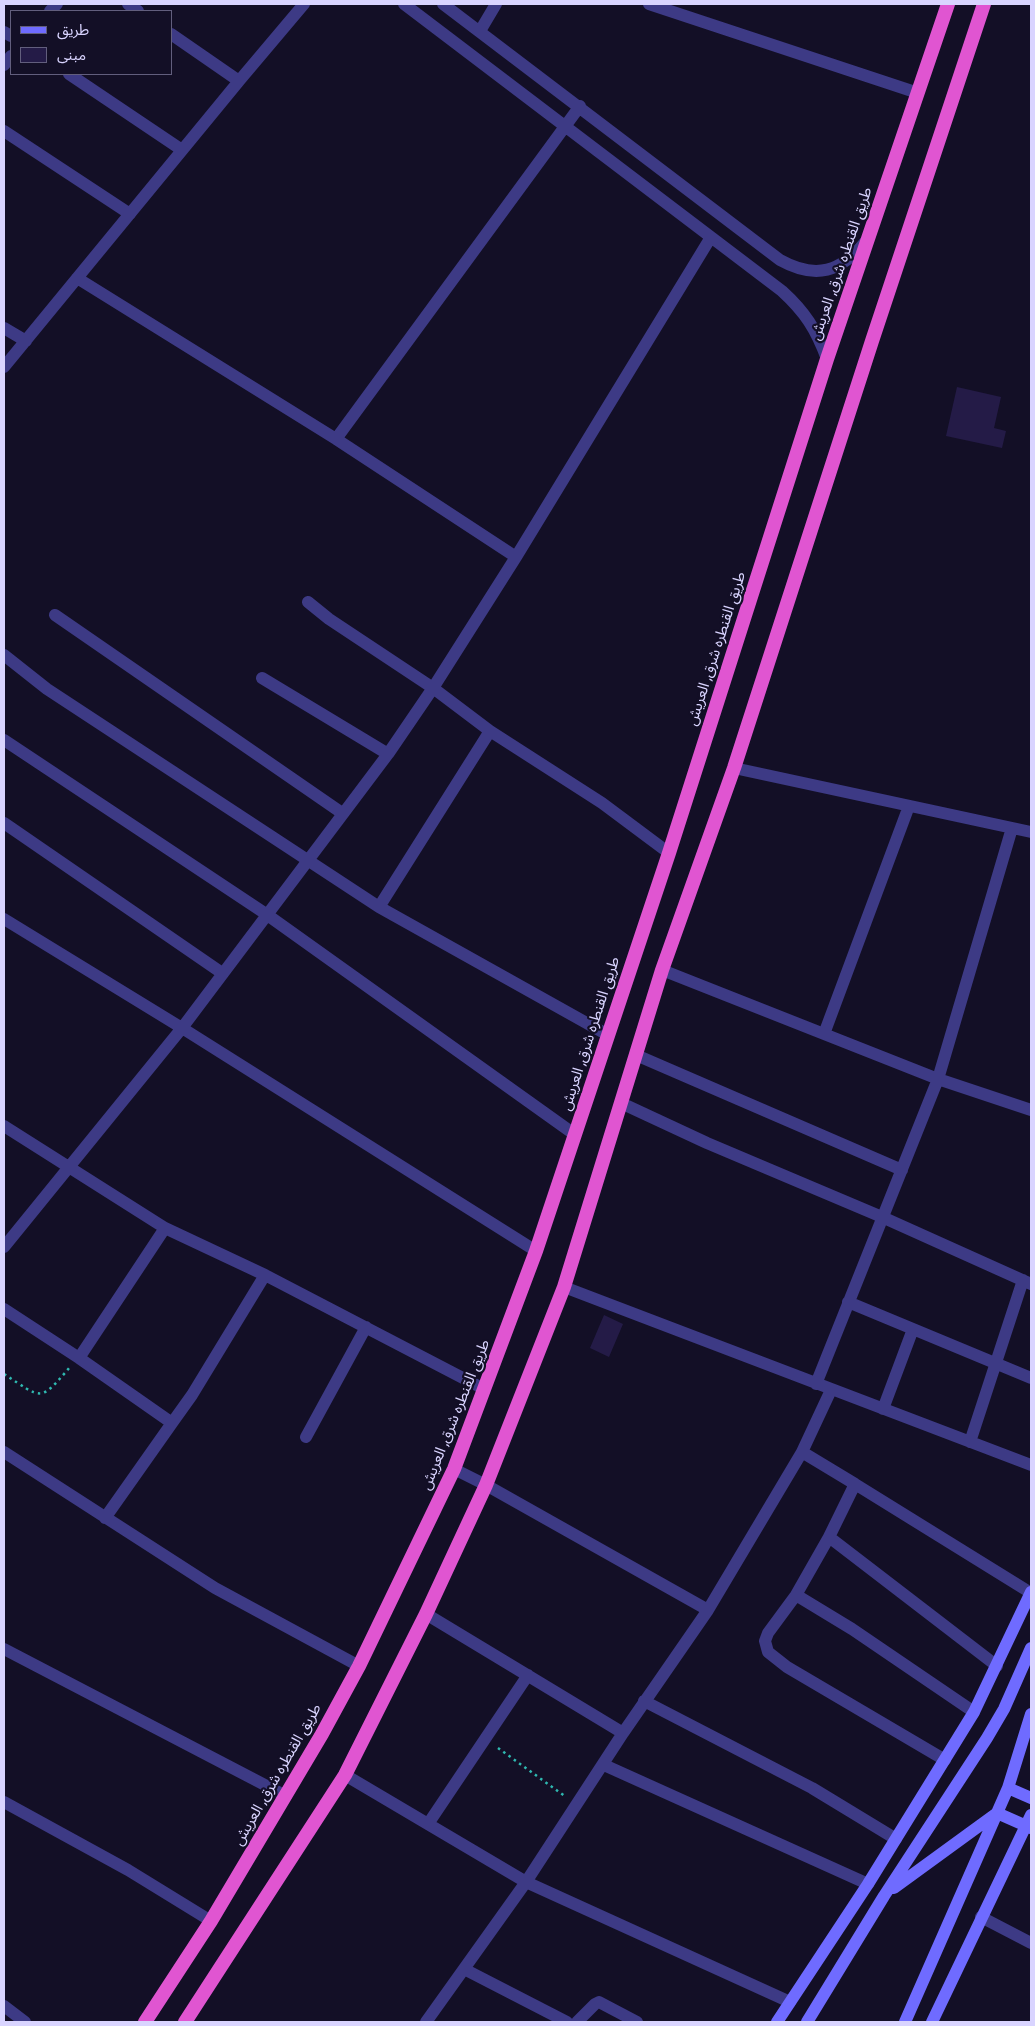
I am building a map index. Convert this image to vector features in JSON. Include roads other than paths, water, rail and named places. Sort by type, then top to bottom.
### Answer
[{"type":"highway","name":"طريق القنطره شرق, العريش","points":[[145,2022],[211,1921],[286,1796],[359,1666],[454,1469],[536,1251],[668,853],[827,359],[948,4]]},
{"type":"highway","points":[[185,2022],[345,1775],[426,1614],[486,1485],[564,1287],[662,970],[734,768],[872,341],[984,4]]},
{"type":"main road","points":[[776,2022],[868,1884],[974,1712],[1031,1593]]},
{"type":"main road","points":[[806,2022],[1004,1708],[1031,1648]]},
{"type":"main road","points":[[905,2022],[1008,1788],[1031,1714]]},
{"type":"main road","points":[[933,1780],[952,1792]]},
{"type":"main road","points":[[1008,1788],[1031,1798]]},
{"type":"main road","points":[[884,1896],[997,1813]]},
{"type":"main road","points":[[932,2022],[981,1917],[1030,1823],[997,1813]]},
{"type":"street","points":[[4,367],[304,4]]},
{"type":"street","points":[[404,4],[800,307],[811,323],[827,359]]},
{"type":"street","points":[[443,4],[580,106],[780,260],[795,268],[815,272],[842,264],[856,254],[869,237]]},
{"type":"street","points":[[480,32],[496,4]]},
{"type":"street","points":[[649,4],[918,93]]},
{"type":"street","points":[[172,35],[239,82]]},
{"type":"street","points":[[70,75],[182,150]]},
{"type":"street","points":[[336,439],[580,106]]},
{"type":"street","points":[[4,131],[130,214]]},
{"type":"street","points":[[4,1248],[67,1167],[182,1028],[388,754],[433,688],[516,557],[711,238]]},
{"type":"street","points":[[78,278],[336,439],[516,557]]},
{"type":"street","points":[[4,328],[26,341]]},
{"type":"street","points":[[308,602],[329,619],[433,688],[490,731],[602,803],[668,853]]},
{"type":"street","points":[[55,615],[342,813]]},
{"type":"street","points":[[4,655],[55,694],[379,907],[608,1035]]},
{"type":"street","points":[[262,678],[388,754]]},
{"type":"street","points":[[379,907],[490,731]]},
{"type":"street","points":[[4,740],[266,914],[574,1134]]},
{"type":"street","points":[[734,768],[1031,832]]},
{"type":"street","points":[[824,1034],[910,806]]},
{"type":"street","points":[[4,823],[222,973]]},
{"type":"street","points":[[816,1384],[938,1080],[1012,828]]},
{"type":"street","points":[[4,920],[182,1028],[536,1251]]},
{"type":"street","points":[[662,970],[938,1080],[1031,1110]]},
{"type":"street","points":[[636,1055],[902,1170]]},
{"type":"street","points":[[621,1103],[707,1143],[882,1217],[1027,1282],[996,1364],[970,1442]]},
{"type":"street","points":[[4,1126],[165,1228],[264,1275],[484,1389]]},
{"type":"street","points":[[78,1358],[165,1228]]},
{"type":"street","points":[[105,1518],[192,1395],[264,1275]]},
{"type":"street","points":[[564,1287],[831,1390],[1031,1464]]},
{"type":"street","points":[[848,1302],[1031,1378]]},
{"type":"street","points":[[4,1309],[172,1423]]},
{"type":"street","points":[[306,1437],[366,1327]]},
{"type":"street","points":[[883,1409],[913,1329]]},
{"type":"street","points":[[426,2022],[526,1882],[577,1806],[623,1732],[708,1610],[802,1452],[831,1390]]},
{"type":"street","points":[[4,1452],[215,1588],[359,1666]]},
{"type":"street","points":[[802,1452],[1031,1593]]},
{"type":"street","points":[[454,1469],[486,1485],[708,1610]]},
{"type":"street","points":[[855,1484],[829,1537],[796,1595],[768,1634],[765,1641],[768,1652],[787,1666],[945,1760]]},
{"type":"street","points":[[829,1537],[997,1666]]},
{"type":"street","points":[[796,1595],[852,1629],[974,1712]]},
{"type":"street","points":[[426,1614],[623,1732]]},
{"type":"street","points":[[4,1649],[286,1796]]},
{"type":"street","points":[[428,1824],[528,1675]]},
{"type":"street","points":[[644,1701],[812,1788],[896,1839]]},
{"type":"street","points":[[604,1764],[868,1884]]},
{"type":"street","points":[[345,1775],[526,1882],[790,2002]]},
{"type":"street","points":[[4,1802],[128,1870],[211,1921]]},
{"type":"street","points":[[981,1917],[1031,1943]]},
{"type":"street","points":[[464,1968],[567,2022]]},
{"type":"street","points":[[577,2022],[599,2002],[637,2022]]},
{"type":"street","points":[[4,2006],[26,2022]]}]
